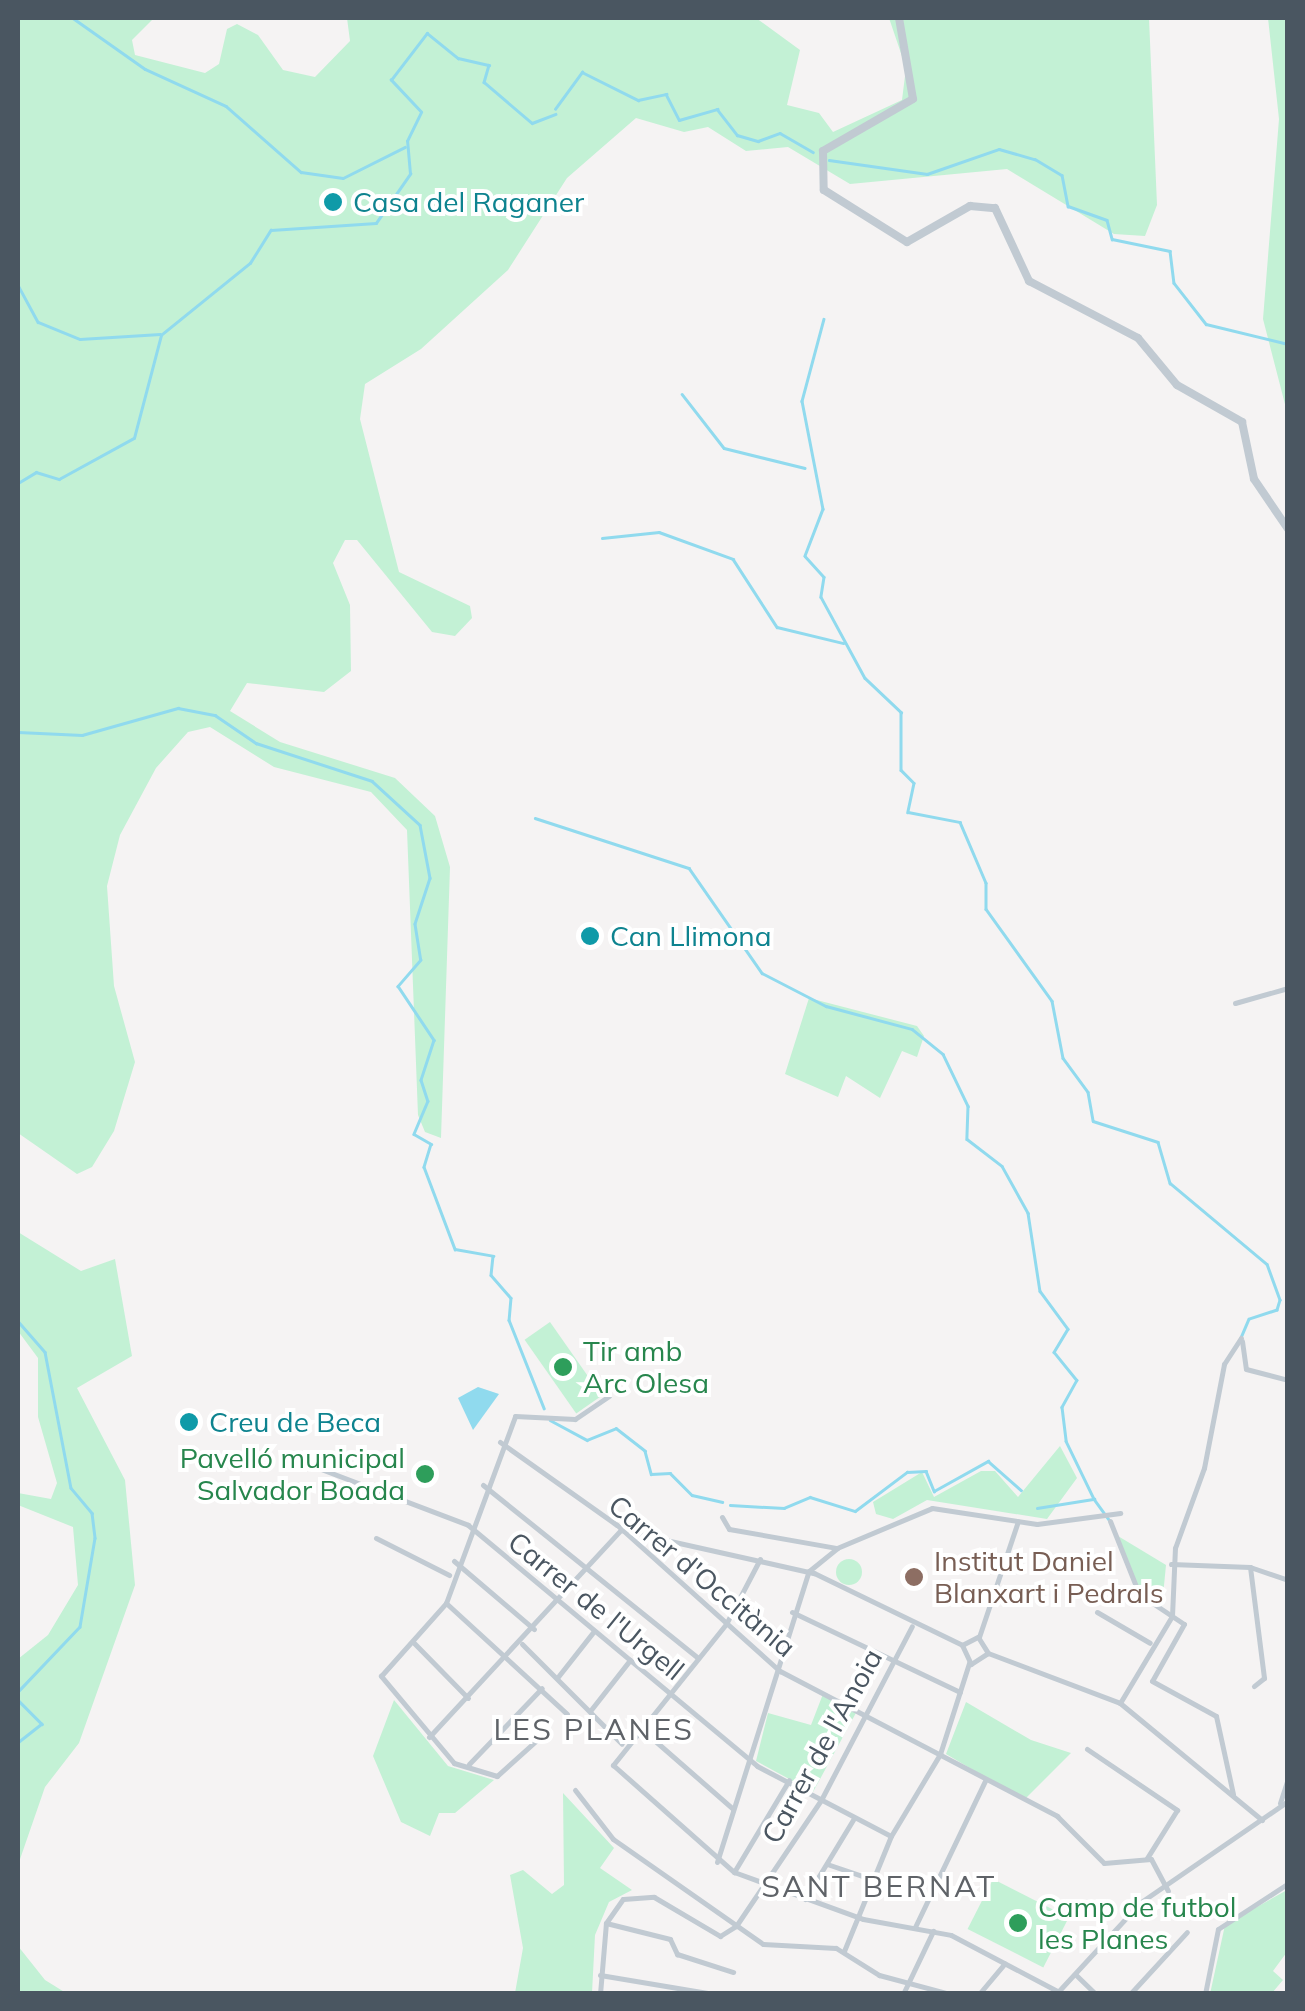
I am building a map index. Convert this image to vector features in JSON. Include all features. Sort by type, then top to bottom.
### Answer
[{"type":"street","points":[[899,18],[913,99],[830,144],[818,170],[824,190],[907,242],[970,206],[995,208],[1029,281],[1138,338],[1176,384],[1242,422],[1254,479],[1288,530]]},
{"type":"street","points":[[1235,1004],[1288,988]]},
{"type":"street","points":[[1120,1703],[1150,1643],[1172,1616],[1171,1564],[1204,1468],[1224,1364],[1242,1338],[1246,1369],[1288,1380]]},
{"type":"street","points":[[548,1730],[496,1776],[468,1764],[450,1762],[380,1676],[446,1603],[454,1561],[500,1442],[519,1412],[576,1419],[609,1396]]},
{"type":"street","name":"Carrer d'Occitània","points":[[500,1442],[621,1530],[775,1667],[867,1710],[1077,1835],[1104,1863],[1146,1858]]},
{"type":"street","name":"Carrer de l'Urgell","points":[[313,1466],[468,1525],[748,1759],[891,1836]]},
{"type":"street","points":[[484,1485],[698,1658]]},
{"type":"street","points":[[717,1862],[792,1612],[809,1571],[837,1548],[936,1507],[1018,1521],[1110,1521],[1120,1513]]},
{"type":"street","points":[[722,1517],[729,1529],[837,1548]]},
{"type":"street","points":[[429,1737],[522,1644],[621,1530],[809,1571],[912,1626],[962,1645],[979,1638],[1018,1521]]},
{"type":"street","points":[[1110,1521],[1139,1594],[1172,1616],[1183,1630],[1152,1681],[1216,1716],[1233,1794]]},
{"type":"street","points":[[376,1538],[450,1575]]},
{"type":"street","points":[[760,1559],[726,1624],[622,1744],[611,1762],[717,1862],[734,1872],[863,1919],[933,1931],[1059,1992],[1142,1902],[1168,1891],[1284,1803],[1288,1778]]},
{"type":"street","points":[[454,1561],[534,1629]]},
{"type":"street","points":[[1171,1564],[1250,1567],[1288,1580]]},
{"type":"street","points":[[1250,1567],[1264,1678],[1254,1686]]},
{"type":"street","points":[[446,1603],[509,1656],[566,1714]]},
{"type":"street","points":[[792,1612],[960,1692]]},
{"type":"street","points":[[1097,1612],[1150,1643]]},
{"type":"street","name":"Carrer de l'Anoia","points":[[736,1926],[821,1800],[912,1626]]},
{"type":"street","points":[[557,1678],[594,1631]]},
{"type":"street","points":[[979,1638],[988,1653],[1120,1703],[1262,1820]]},
{"type":"street","points":[[414,1642],[468,1698]]},
{"type":"street","points":[[522,1644],[622,1744]]},
{"type":"street","points":[[844,1951],[863,1919],[891,1836],[940,1754],[969,1663],[962,1645]]},
{"type":"street","points":[[969,1663],[988,1653]]},
{"type":"street","points":[[590,1711],[630,1660]]},
{"type":"street","points":[[468,1764],[542,1688]]},
{"type":"street","points":[[638,1726],[733,1809]]},
{"type":"street","points":[[1087,1749],[1177,1810],[1146,1858],[1168,1891]]},
{"type":"street","points":[[734,1872],[789,1780]]},
{"type":"street","points":[[915,1928],[985,1782]]},
{"type":"street","points":[[575,1790],[613,1839],[763,1944],[844,1951],[879,1975],[911,1978],[950,1994]]},
{"type":"street","points":[[805,1899],[854,1818]]},
{"type":"street","points":[[827,1864],[874,1880]]},
{"type":"street","points":[[1205,1994],[1218,1929],[1288,1884]]},
{"type":"street","points":[[600,1994],[606,1923],[614,1904],[645,1894],[710,1932],[736,1926]]},
{"type":"street","points":[[606,1923],[670,1939],[677,1954],[733,1972]]},
{"type":"street","points":[[904,1994],[933,1931]]},
{"type":"street","points":[[1130,1994],[1187,1932]]},
{"type":"street","points":[[980,1994],[1004,1963]]},
{"type":"street","points":[[600,1975],[713,1994]]},
{"type":"street","points":[[1076,1975],[1096,1994]]},
{"type":"green space","points":[[18,18],[154,18],[132,40],[135,55],[205,73],[219,64],[227,29],[237,24],[258,35],[283,70],[315,77],[350,41],[347,18],[756,18],[800,50],[787,105],[819,113],[833,132],[902,100],[906,68],[889,18],[1149,18],[1157,205],[1145,236],[1114,234],[1007,169],[850,184],[788,147],[746,151],[708,127],[684,132],[636,118],[567,178],[508,270],[421,349],[365,384],[360,419],[399,572],[470,606],[472,618],[455,636],[432,632],[357,540],[345,540],[333,563],[350,605],[351,671],[324,692],[247,683],[230,711],[280,742],[395,778],[435,816],[450,867],[441,1138],[425,1132],[418,1115],[407,830],[371,792],[274,767],[210,727],[188,732],[156,768],[120,835],[107,886],[114,986],[135,1062],[114,1131],[92,1167],[77,1174],[18,1133]]},
{"type":"green space","points":[[1268,18],[1288,18],[1287,412],[1263,319],[1279,119]]},
{"type":"green space","points":[[809,998],[917,1026],[924,1036],[917,1057],[902,1051],[880,1098],[846,1076],[838,1097],[785,1074]]},
{"type":"green space","points":[[18,1232],[81,1271],[115,1259],[132,1356],[77,1388],[125,1480],[135,1585],[79,1743],[45,1787],[18,1865],[18,1659],[48,1635],[78,1585],[73,1527],[18,1505],[18,1493],[51,1499],[57,1483],[38,1417],[38,1358],[18,1331]]},
{"type":"green space","name":"Tir amb Arc Olesa","points":[[550,1322],[602,1396],[576,1414],[525,1340]]},
{"type":"green space","points":[[1060,1446],[1077,1478],[1047,1519],[927,1500],[893,1519],[876,1514],[873,1502],[922,1472],[934,1497],[981,1471],[995,1471],[1018,1497]]},
{"type":"green space","points":[[1118,1536],[1166,1565],[1162,1606],[1139,1594]]},
{"type":"green space","points":[[849,1559],[858,1563],[862,1572],[858,1581],[849,1585],[840,1581],[836,1572],[840,1563]]},
{"type":"green space","points":[[823,1694],[857,1711],[813,1792],[756,1761],[768,1713],[811,1725]]},
{"type":"green space","points":[[394,1700],[448,1766],[494,1780],[455,1813],[439,1813],[430,1836],[401,1822],[373,1756]]},
{"type":"green space","points":[[966,1702],[1031,1740],[1071,1753],[1024,1800],[946,1754]]},
{"type":"green space","points":[[563,1793],[614,1848],[600,1868],[632,1890],[609,1902],[595,1935],[592,1993],[515,1993],[523,1948],[510,1875],[523,1870],[552,1894],[564,1885]]},
{"type":"green space","name":"Camp de futbol les Planes","points":[[993,1879],[1069,1918],[1043,1967],[968,1929]]},
{"type":"green space","points":[[1287,1890],[1287,1952],[1273,1971],[1283,1980],[1272,1993],[1210,1994],[1225,1925]]},
{"type":"green space","points":[[18,1946],[45,1980],[66,1993],[18,1993]]},
{"type":"water","points":[[478,1387],[499,1394],[473,1430],[458,1398]]},
{"type":"waterway","points":[[73,18],[145,69],[226,106],[301,172],[343,178],[405,147]]},
{"type":"waterway","points":[[18,483],[36,472],[59,479],[134,438],[161,335],[250,263],[271,230],[376,223],[410,174],[407,141],[421,112],[391,80],[427,33],[458,58],[489,65],[484,82],[532,123],[555,114]]},
{"type":"waterway","points":[[555,109],[582,72],[638,100],[666,94],[679,120],[717,109],[737,135],[758,141],[780,133],[813,152]]},
{"type":"waterway","points":[[829,160],[927,174],[999,149],[1035,159],[1062,175],[1068,206],[1107,220],[1112,239],[1170,251],[1174,283],[1206,324],[1288,344]]},
{"type":"waterway","points":[[18,285],[38,322],[80,339],[160,334]]},
{"type":"waterway","points":[[824,319],[802,401],[823,509],[805,556],[824,577],[821,597],[865,678],[901,712],[901,770],[914,783],[908,812],[960,822],[986,883],[986,909],[1052,1001],[1063,1058],[1088,1092],[1093,1121],[1158,1142],[1170,1183],[1267,1264],[1280,1300],[1277,1310],[1249,1319],[1241,1338]]},
{"type":"waterway","points":[[682,394],[724,448],[805,468]]},
{"type":"waterway","points":[[602,538],[659,532],[733,559],[777,627],[843,643]]},
{"type":"waterway","points":[[18,732],[82,735],[178,708],[215,715],[256,743],[372,781],[420,825],[430,878],[415,924],[421,960],[398,986],[434,1040],[421,1080],[428,1101],[414,1134],[431,1144],[424,1167],[455,1249],[493,1256],[491,1275],[511,1298],[509,1320],[544,1408]]},
{"type":"waterway","points":[[535,818],[689,868],[762,973],[826,1006],[912,1029],[943,1054],[968,1106],[967,1139],[1002,1166],[1028,1213],[1040,1291],[1068,1329],[1054,1352],[1077,1380],[1062,1407],[1066,1441],[1094,1499]]},
{"type":"waterway","points":[[18,1321],[45,1352],[71,1488],[92,1513],[95,1538],[80,1627],[18,1692]]},
{"type":"waterway","points":[[550,1420],[587,1440],[616,1428],[645,1451],[651,1474],[670,1473],[692,1495],[722,1502]]},
{"type":"waterway","points":[[730,1505],[784,1508],[810,1497],[855,1511],[907,1472],[926,1471],[934,1491],[988,1461],[1021,1490]]},
{"type":"waterway","points":[[1037,1508],[1094,1499],[1110,1521]]},
{"type":"waterway","points":[[18,1700],[42,1724],[18,1743]]},
{"type":"place","name":"Casa del Raganer","points":[[333,202]]},
{"type":"place","name":"Can Llimona","points":[[590,936]]},
{"type":"place","name":"Tir amb Arc Olesa","points":[[563,1367]]},
{"type":"place","name":"Creu de Beca","points":[[189,1422]]},
{"type":"place","name":"Pavelló municipal Salvador Boada","points":[[425,1474]]},
{"type":"place","name":"Institut Daniel Blanxart i Pedrals","points":[[914,1577]]},
{"type":"place","name":"Camp de futbol les Planes","points":[[1018,1923]]},
{"type":"district","name":"LES PLANES","points":[[594,1729]]},
{"type":"district","name":"SANT BERNAT","points":[[879,1886]]}]
